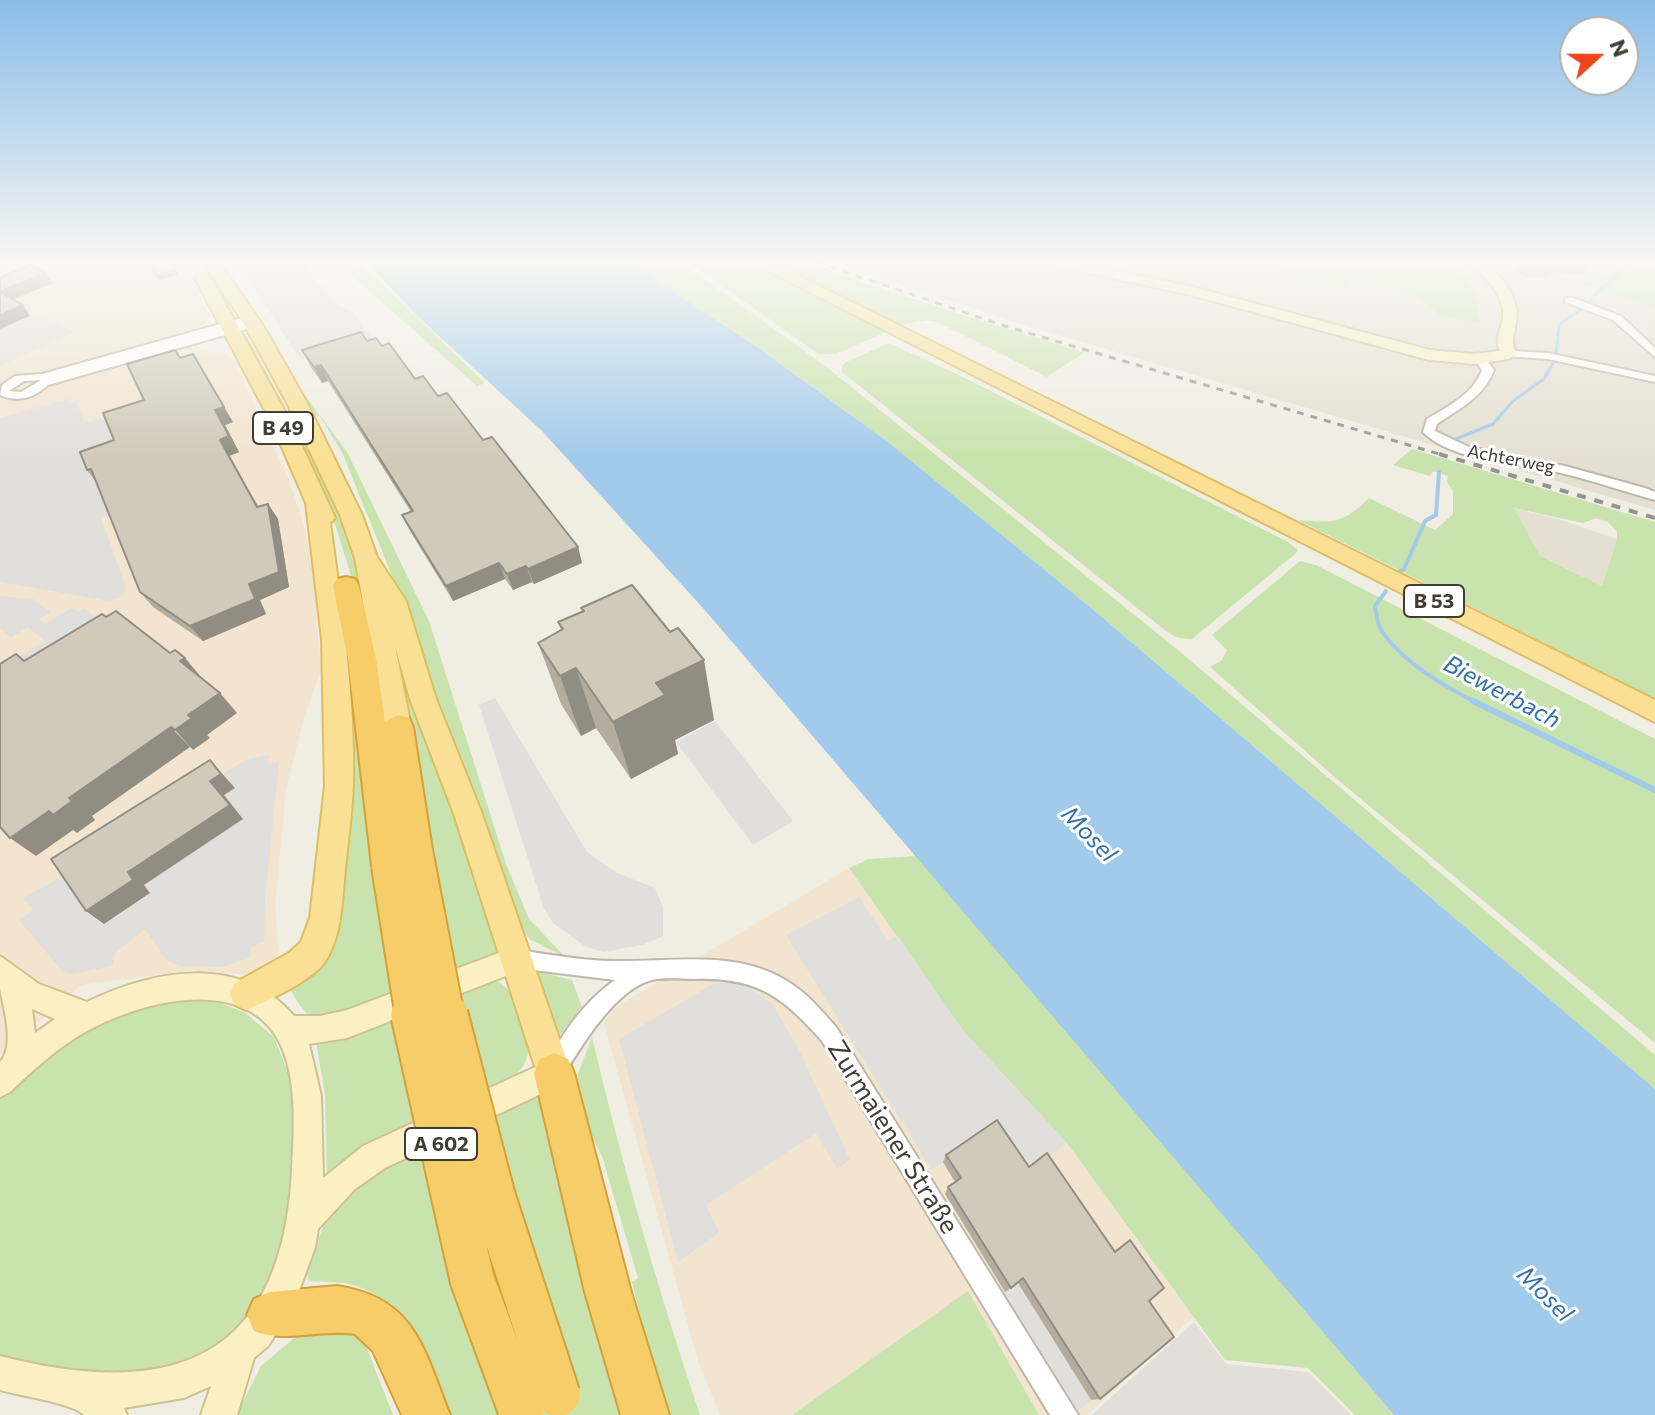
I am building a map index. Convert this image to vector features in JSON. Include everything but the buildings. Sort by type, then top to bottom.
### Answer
[{"type":"highway","name":"A 602","points":[[346,586],[403,861],[442,1001],[468,1115],[496,1213],[566,1415]]},
{"type":"highway","name":"A 602","points":[[398,727],[403,861],[417,1043],[472,1279],[522,1415]]},
{"type":"highway","points":[[554,1073],[608,1292],[645,1415]]},
{"type":"highway","points":[[270,1315],[307,1309],[349,1308],[368,1314],[394,1339],[426,1415]]},
{"type":"main road","name":"B 49","points":[[239,328],[245,355],[317,503]]},
{"type":"main road","name":"B 49","points":[[241,328],[336,482],[366,558]]},
{"type":"main road","name":"B 53","points":[[890,328],[1655,712]]},
{"type":"main road","points":[[1330,328],[1429,355],[1480,359],[1509,354],[1504,344],[1508,328]]},
{"type":"main road","points":[[246,994],[300,964],[313,952],[325,918],[339,786],[339,745],[334,639],[317,503]]},
{"type":"main road","name":"A 602","points":[[317,503],[346,586]]},
{"type":"main road","points":[[303,1222],[344,1178],[374,1157],[554,1073],[468,814],[423,699],[394,601],[366,558]]},
{"type":"main road","name":"A 602","points":[[366,558],[398,727]]},
{"type":"main road","points":[[288,1030],[320,1030],[361,1020],[517,959]]},
{"type":"main road","points":[[8,978],[54,1005],[88,1016]]},
{"type":"main road","points":[[8,978],[22,1044],[8,1074]]},
{"type":"main road","points":[[0,1373],[98,1405],[179,1387],[219,1369],[239,1352],[270,1315],[288,1280],[299,1248],[303,1222],[308,1143],[306,1099],[299,1059],[288,1030],[275,1014],[246,994],[202,985],[175,987],[129,998],[88,1016],[50,1038],[8,1074]]},
{"type":"main road","points":[[219,1415],[239,1352]]},
{"type":"street","points":[[196,337],[219,328]]},
{"type":"street","points":[[43,380],[219,328]]},
{"type":"street","points":[[1628,328],[1655,354]]},
{"type":"street","points":[[196,337],[228,345],[245,355]]},
{"type":"street","points":[[1509,354],[1548,356],[1655,379]]},
{"type":"street","name":"Achterweg","points":[[1480,359],[1488,370],[1486,379],[1476,391],[1431,422],[1429,432],[1456,448],[1533,462],[1655,496]]},
{"type":"street","name":"Zurmaiener Straße","points":[[517,959],[580,969],[647,971],[713,968],[748,972],[776,983],[811,1010],[863,1087],[1065,1415]]},
{"type":"street","name":"Zurmaiener Straße","points":[[554,1073],[583,1022],[594,1009],[617,988],[647,971]]},
{"type":"shaded area","points":[[0,328],[202,328],[194,340],[200,349],[225,354],[235,363],[291,485],[306,533],[314,582],[321,671],[304,717],[286,789],[275,906],[279,961],[248,975],[192,970],[81,985],[0,1055]]},
{"type":"shaded area","points":[[66,328],[74,332],[0,366],[0,329]]},
{"type":"shaded area","points":[[280,328],[365,328],[372,338],[364,345],[300,359]]},
{"type":"shaded area","points":[[1035,328],[1655,328],[1655,510]]},
{"type":"shaded area","points":[[69,399],[72,403],[76,402],[85,423],[104,417],[109,430],[114,429],[126,456],[115,513],[101,518],[126,588],[124,595],[110,601],[0,582],[0,418]]},
{"type":"shaded area","points":[[1513,508],[1617,539],[1602,586],[1540,556]]},
{"type":"shaded area","points":[[0,596],[33,599],[51,613],[39,619],[45,624],[72,608],[78,612],[85,609],[97,619],[107,613],[113,619],[31,675],[14,660],[45,641],[28,627],[11,637],[0,629]]},
{"type":"shaded area","points":[[495,698],[587,852],[617,873],[655,888],[663,907],[663,936],[642,945],[604,952],[586,947],[553,923],[544,909],[479,705]]},
{"type":"shaded area","points":[[715,721],[793,821],[753,845],[676,742]]},
{"type":"shaded area","points":[[269,755],[268,764],[279,762],[265,899],[264,942],[251,947],[250,958],[221,967],[181,966],[167,961],[145,929],[115,953],[112,966],[73,974],[63,972],[19,920],[33,910],[24,898],[70,872],[105,923],[150,893],[144,885],[243,819],[224,795],[235,788],[223,774],[245,760]]},
{"type":"shaded area","points":[[849,868],[964,1032],[1067,1143],[1193,1317],[1087,1415],[1039,1415],[968,1291],[792,1415],[720,1415],[698,1361],[604,1023],[616,1007]]},
{"type":"shaded area","points":[[859,897],[888,941],[898,936],[964,1032],[1067,1143],[1023,1174],[943,1162],[932,1170],[786,935]]},
{"type":"shaded area","points":[[715,983],[740,983],[772,1003],[800,1052],[850,1160],[837,1169],[816,1133],[706,1205],[719,1233],[678,1262],[619,1039]]},
{"type":"shaded area","points":[[1017,1282],[1091,1400],[1078,1411],[1004,1293]]},
{"type":"shaded area","points":[[1194,1322],[1226,1364],[1308,1372],[1351,1415],[1092,1415]]},
{"type":"green space","points":[[411,328],[428,328],[485,383],[477,386]]},
{"type":"green space","points":[[728,328],[772,328],[824,365],[1178,650],[1655,1055],[1655,1089],[1090,607],[888,442]]},
{"type":"green space","points":[[782,328],[878,328],[886,332],[836,354],[818,354]]},
{"type":"green space","points":[[949,328],[1005,328],[1084,353],[1047,377]]},
{"type":"green space","points":[[263,331],[269,331],[302,391],[347,452],[429,621],[506,864],[529,919],[565,957],[531,940],[519,928],[471,801],[451,733],[433,695],[414,630],[343,454],[320,417],[308,410]]},
{"type":"green space","points":[[247,336],[291,419],[308,440],[331,488],[359,561],[366,625],[337,530],[317,480],[241,337]]},
{"type":"green space","points":[[889,343],[959,375],[1288,542],[1298,550],[1192,639],[1178,638],[842,372],[846,362]]},
{"type":"green space","points":[[1412,449],[1655,522],[1655,698],[1298,520],[1337,520],[1352,513],[1369,498],[1435,530],[1453,514],[1453,491],[1447,482],[1448,476],[1433,471],[1430,476],[1393,465]],"holes":[[[1514,508],[1583,523],[1596,518],[1608,522],[1617,532],[1602,586],[1540,556]]]},
{"type":"green space","points":[[1300,561],[1316,565],[1655,739],[1655,1043],[1338,780],[1210,667],[1222,660],[1227,650],[1212,635]]},
{"type":"green space","points":[[390,618],[500,947],[497,953],[480,963],[373,1008],[331,1019],[317,1019],[304,1011],[289,988],[317,964],[344,621],[372,871],[432,850]]},
{"type":"green space","points":[[917,856],[1394,1415],[1355,1415],[1308,1368],[1225,1360],[1067,1143],[964,1032],[849,868],[869,859]]},
{"type":"green space","points":[[536,971],[572,980],[582,1007],[560,1035]]},
{"type":"green space","points":[[493,979],[510,992],[527,1026],[528,1049],[520,1071],[505,1084],[327,1176],[325,1094],[316,1042]]},
{"type":"green space","points":[[207,998],[244,1012],[274,1037],[288,1073],[293,1100],[294,1171],[280,1268],[251,1321],[191,1367],[105,1378],[23,1363],[0,1354],[0,1096],[87,1028],[152,1002]]},
{"type":"green space","points":[[592,1037],[642,1227],[700,1415],[665,1415],[632,1282],[638,1278],[602,1156],[587,1127],[577,1091],[578,1074]]},
{"type":"green space","points":[[541,1091],[629,1415],[447,1415],[417,1343],[395,1312],[364,1289],[344,1283],[309,1281],[306,1272],[326,1219],[358,1178]]},
{"type":"green space","points":[[968,1291],[1039,1415],[792,1415]]},
{"type":"green space","points":[[349,1325],[366,1346],[393,1415],[236,1415],[261,1366],[298,1335]]},
{"type":"water","name":"Mosel","points":[[430,328],[728,328],[888,442],[1090,607],[1655,1089],[1655,1415],[1394,1415],[703,608],[542,431]]},
{"type":"waterway","name":"Biewerbach","points":[[1556,354],[1559,328]]},
{"type":"waterway","name":"Biewerbach","points":[[1451,441],[1493,424],[1513,401],[1544,379],[1553,363]]},
{"type":"waterway","name":"Biewerbach","points":[[1399,572],[1404,569],[1425,521],[1436,515],[1439,472]]},
{"type":"waterway","name":"Biewerbach","points":[[1386,591],[1375,606],[1380,628],[1390,642],[1424,672],[1476,703]]},
{"type":"waterway","name":"Biewerbach","points":[[1476,703],[1655,790]]},
{"type":"railway","points":[[1012,328],[1446,456]]},
{"type":"railway","points":[[1439,454],[1655,518]]}]
